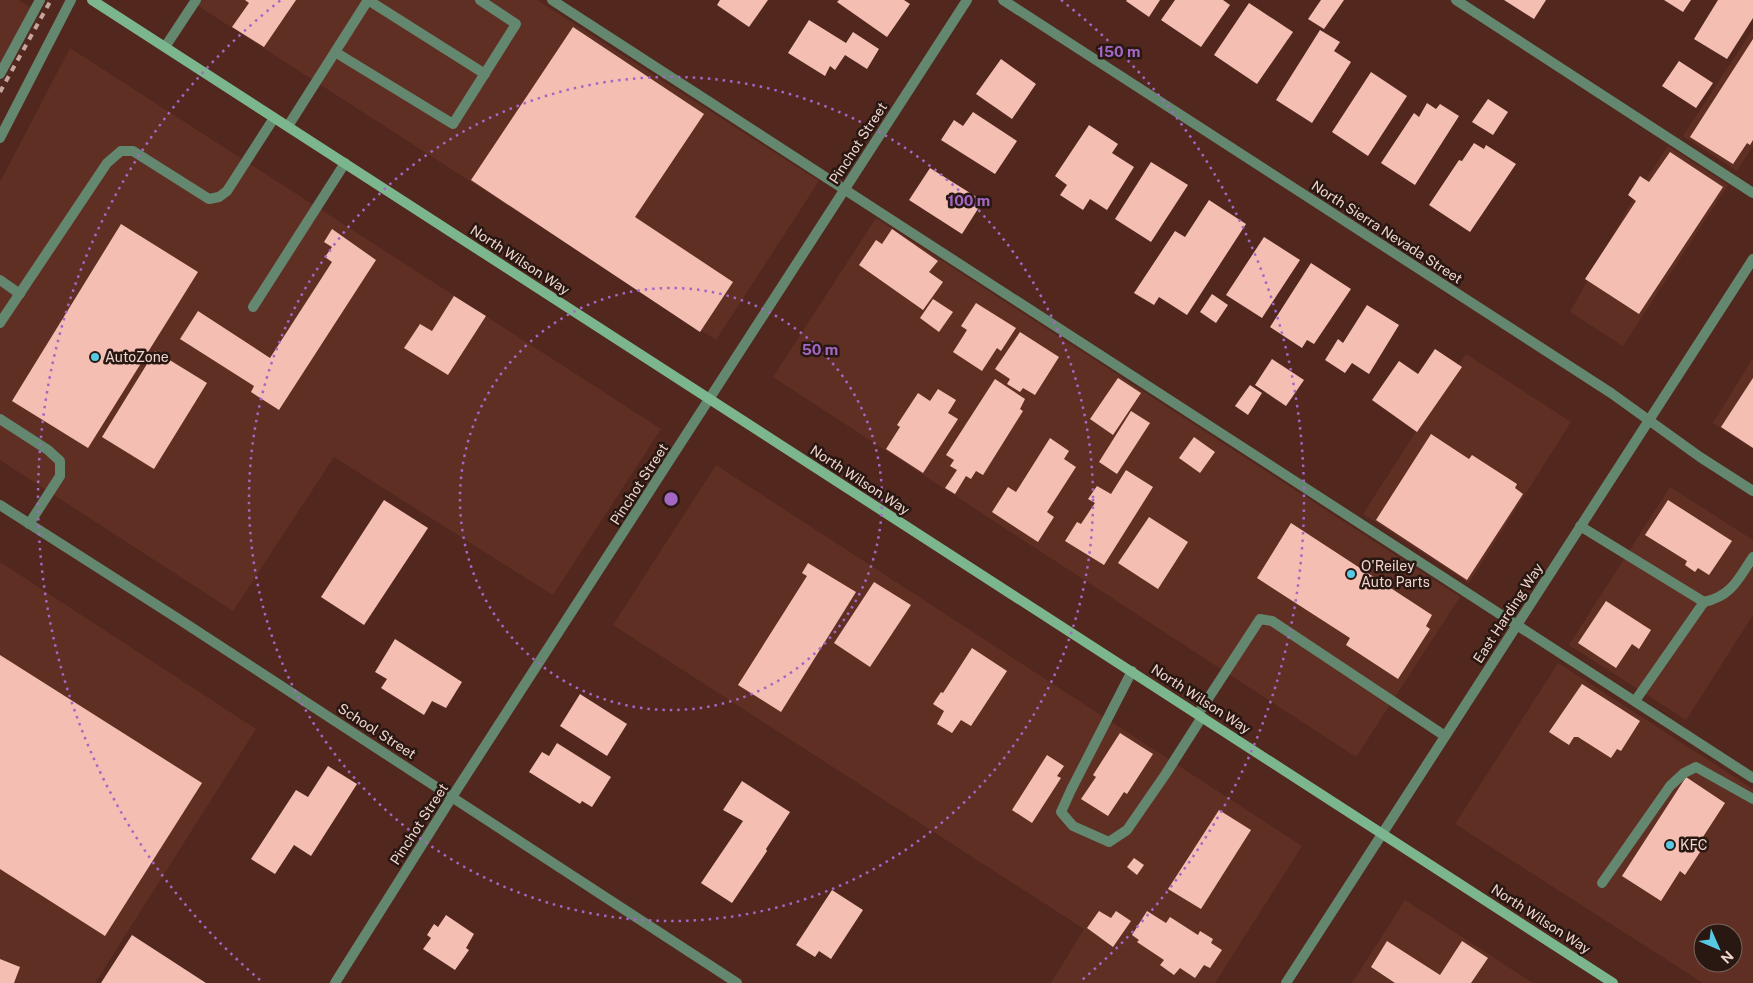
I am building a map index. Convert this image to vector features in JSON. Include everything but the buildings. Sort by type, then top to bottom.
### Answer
[{"type":"main road","name":"North Wilson Way","points":[[92,0],[1613,983]]},
{"type":"street","points":[[0,74],[40,0]]},
{"type":"street","points":[[0,138],[70,0]]},
{"type":"street","points":[[166,48],[196,0]]},
{"type":"street","points":[[288,126],[368,0],[484,74]]},
{"type":"street","points":[[335,52],[452,124],[516,24],[480,0]]},
{"type":"street","points":[[552,0],[1753,778]]},
{"type":"street","name":"Pinchot Street","points":[[335,983],[452,797],[967,0]]},
{"type":"street","name":"North Sierra Nevada Street","points":[[1003,0],[1611,393],[1700,457],[1753,491]]},
{"type":"street","points":[[1456,0],[1753,193]]},
{"type":"street","points":[[0,323],[107,163],[121,151],[133,152],[208,199],[219,197],[227,191],[274,118]]},
{"type":"street","points":[[253,307],[345,163]]},
{"type":"street","name":"East Harding Way","points":[[1286,983],[1753,259]]},
{"type":"street","points":[[0,280],[20,294]]},
{"type":"street","points":[[0,419],[48,450],[60,461],[60,476],[30,524]]},
{"type":"street","name":"School Street","points":[[0,505],[185,623],[737,983]]},
{"type":"street","points":[[1580,526],[1704,602]]},
{"type":"street","points":[[1635,701],[1704,602],[1717,599],[1730,590],[1753,557]]},
{"type":"street","points":[[1132,671],[1061,812],[1074,826],[1109,842],[1127,830],[1165,775],[1260,619],[1272,621],[1445,736]]},
{"type":"street","points":[[1602,883],[1670,786],[1684,773],[1696,767],[1753,799]]},
{"type":"shaded area","points":[[0,0],[18,0],[32,8],[0,64]]},
{"type":"shaded area","points":[[189,0],[537,0],[819,181],[716,340]]},
{"type":"shaded area","points":[[1753,29],[1753,146],[1737,171],[1683,136]]},
{"type":"shaded area","points":[[70,48],[661,429],[553,595],[334,457],[233,611],[0,460],[0,182]]},
{"type":"shaded area","points":[[1668,146],[1728,185],[1623,346],[1570,312],[1633,199]]},
{"type":"shaded area","points":[[876,218],[1460,597],[1356,757],[773,377]]},
{"type":"shaded area","points":[[1466,354],[1571,422],[1469,583],[1363,514]]},
{"type":"shaded area","points":[[1753,358],[1753,449],[1713,423]]},
{"type":"shaded area","points":[[716,465],[1302,846],[1215,983],[1051,983],[1084,929],[613,625]]},
{"type":"shaded area","points":[[1670,487],[1753,540],[1753,615],[1686,720],[1569,645]]},
{"type":"shaded area","points":[[0,562],[256,729],[95,983],[0,983]]},
{"type":"shaded area","points":[[1558,663],[1753,789],[1753,983],[1703,983],[1455,824]]},
{"type":"shaded area","points":[[1405,900],[1533,983],[1352,983]]},
{"type":"railway","points":[[0,92],[51,0]]},
{"type":"place","name":"AutoZone","points":[[95,357]]},
{"type":"place","name":"O'Reiley Auto Parts","points":[[1351,574]]},
{"type":"place","name":"KFC","points":[[1670,845]]}]
